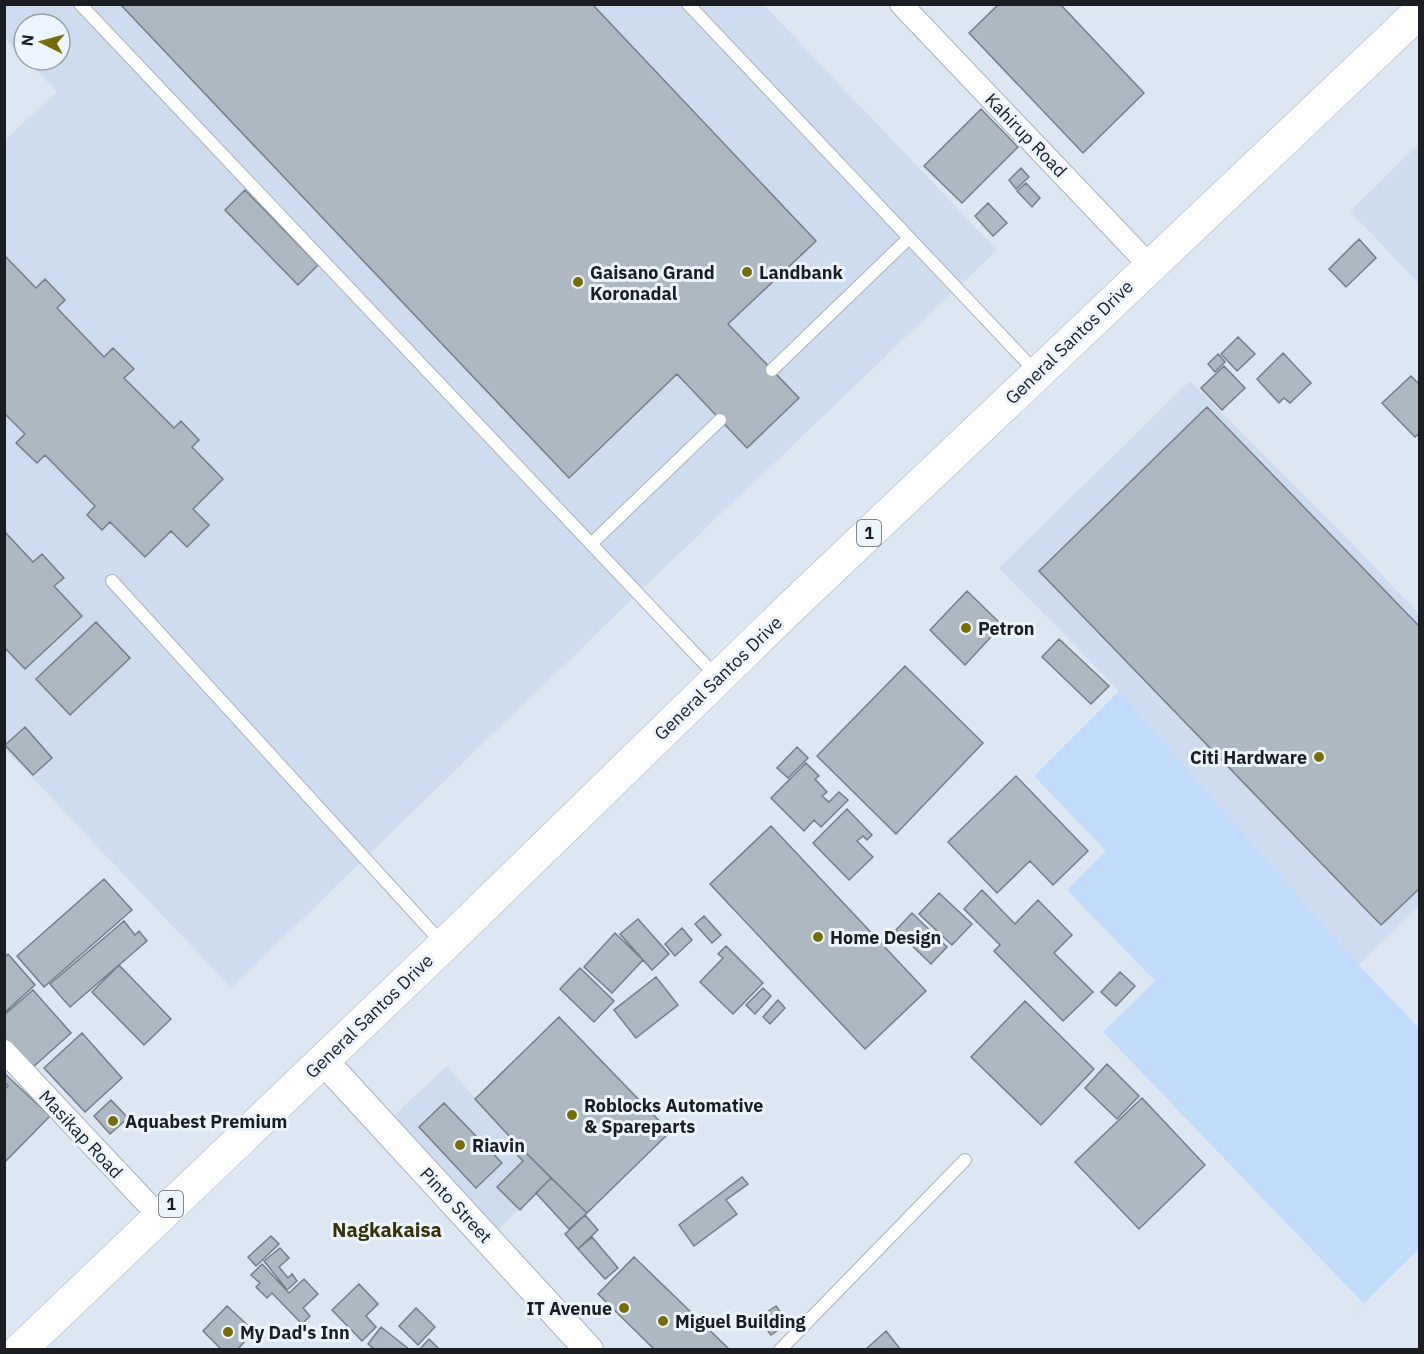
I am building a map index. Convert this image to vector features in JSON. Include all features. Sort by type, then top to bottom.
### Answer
[{"type":"highway","name":"General Santos Drive","points":[[20,1350],[444,945],[718,678],[1419,11]]},
{"type":"street","name":"Kahirup Road","points":[[902,4],[1150,266]]},
{"type":"street","name":"Masikap Road","points":[[4,1051],[159,1216]]},
{"type":"street","name":"Pinto Street","points":[[323,1060],[590,1350]]},
{"type":"lane","points":[[80,4],[718,678]]},
{"type":"lane","points":[[688,4],[1037,373]]},
{"type":"lane","points":[[772,370],[909,238]]},
{"type":"lane","points":[[591,544],[720,420]]},
{"type":"lane","points":[[112,581],[444,945]]},
{"type":"lane","points":[[780,1350],[965,1160]]},
{"type":"shaded area","points":[[5,5],[764,5],[997,250],[660,572],[231,988],[5,749],[5,140],[57,92],[38,72],[72,72],[72,12],[12,12],[12,45],[5,38]]},
{"type":"shaded area","points":[[1419,144],[1419,284],[1350,211]]},
{"type":"shaded area","name":"Citi Hardware","points":[[1190,381],[1350,541],[1419,614],[1419,906],[1359,965],[1119,691],[999,568]]},
{"type":"shaded area","points":[[1119,691],[1359,965],[1419,1028],[1419,1249],[1347,1320],[1363,1303],[1103,1032],[1155,981],[1067,890],[1106,851],[1034,776]]},
{"type":"shaded area","points":[[447,1066],[511,1138],[551,1178],[495,1233],[391,1118]]},
{"type":"building","name":"Gaisano Grand Koronadal","points":[[120,4],[592,4],[816,241],[728,324],[799,398],[747,448],[677,374],[569,478]]},
{"type":"building","points":[[999,4],[1060,4],[1144,93],[1083,153],[969,33]]},
{"type":"building","points":[[981,109],[1018,147],[962,203],[924,166]]},
{"type":"building","points":[[1021,168],[1029,177],[1016,189],[1009,180]]},
{"type":"building","points":[[1026,183],[1040,198],[1032,207],[1017,191]]},
{"type":"building","points":[[245,190],[318,265],[298,285],[225,210]]},
{"type":"building","points":[[988,203],[1007,223],[993,236],[975,216]]},
{"type":"building","points":[[1359,239],[1376,258],[1346,287],[1329,269]]},
{"type":"building","points":[[4,255],[36,288],[45,279],[65,300],[57,308],[104,357],[113,348],[134,369],[124,378],[174,428],[181,421],[199,440],[192,447],[223,479],[193,509],[209,525],[187,547],[171,531],[145,557],[110,522],[102,530],[87,515],[95,506],[45,455],[37,463],[16,443],[25,434],[4,413]]},
{"type":"building","points":[[1238,337],[1255,354],[1237,371],[1221,354]]},
{"type":"building","points":[[1283,353],[1311,383],[1290,403],[1284,398],[1279,403],[1257,379]]},
{"type":"building","points":[[1218,354],[1225,362],[1215,372],[1208,364]]},
{"type":"building","points":[[1224,366],[1245,388],[1222,410],[1201,388]]},
{"type":"building","points":[[1411,376],[1420,385],[1420,433],[1415,437],[1382,403]]},
{"type":"building","name":"Citi Hardware","points":[[1207,407],[1420,627],[1420,888],[1381,925],[1039,571]]},
{"type":"building","points":[[4,531],[33,562],[42,554],[64,578],[54,586],[82,616],[25,669],[4,647]]},
{"type":"building","name":"Petron","points":[[967,591],[1002,625],[965,665],[930,630]]},
{"type":"building","points":[[96,622],[130,658],[70,715],[36,679]]},
{"type":"building","points":[[1059,639],[1109,686],[1091,704],[1042,657]]},
{"type":"building","points":[[905,666],[983,743],[896,834],[817,756]]},
{"type":"building","points":[[25,727],[52,758],[33,775],[5,745]]},
{"type":"building","points":[[797,747],[808,758],[788,778],[777,768]]},
{"type":"building","points":[[806,763],[819,776],[815,779],[827,792],[822,796],[829,802],[839,792],[848,800],[821,827],[814,820],[804,831],[771,798]]},
{"type":"building","points":[[1016,776],[1088,851],[1053,885],[1030,861],[997,893],[948,842]]},
{"type":"building","points":[[847,809],[872,835],[867,840],[863,836],[857,841],[873,857],[849,880],[813,843]]},
{"type":"building","name":"Home Design","points":[[771,826],[926,991],[865,1049],[710,884]]},
{"type":"building","points":[[104,879],[132,910],[44,987],[17,956]]},
{"type":"building","points":[[982,890],[1015,924],[1038,900],[1072,935],[1054,953],[1093,992],[1063,1021],[994,951],[1000,945],[964,909]]},
{"type":"building","points":[[939,893],[972,924],[952,945],[919,914]]},
{"type":"building","points":[[912,913],[947,947],[931,964],[896,930]]},
{"type":"building","points":[[704,916],[721,935],[712,943],[695,924]]},
{"type":"building","points":[[638,919],[669,954],[652,970],[620,934]]},
{"type":"building","points":[[124,921],[135,935],[139,931],[147,941],[70,1007],[50,984]]},
{"type":"building","points":[[682,928],[692,940],[675,956],[665,944]]},
{"type":"building","points":[[615,933],[643,960],[612,993],[584,967]]},
{"type":"building","points":[[726,946],[763,983],[733,1014],[700,982],[723,958],[718,954]]},
{"type":"building","points":[[8,954],[35,985],[4,1013],[4,958]]},
{"type":"building","points":[[119,965],[171,1019],[144,1045],[92,992]]},
{"type":"building","points":[[580,968],[614,1001],[594,1022],[560,989]]},
{"type":"building","points":[[1120,972],[1135,986],[1116,1006],[1101,992]]},
{"type":"building","points":[[656,977],[678,1005],[636,1038],[614,1010]]},
{"type":"building","points":[[763,988],[771,996],[755,1014],[746,1005]]},
{"type":"building","points":[[33,990],[71,1033],[32,1068],[4,1038],[4,1015]]},
{"type":"building","points":[[778,1000],[785,1008],[770,1024],[763,1017]]},
{"type":"building","points":[[1025,1001],[1094,1069],[1041,1125],[971,1057]]},
{"type":"building","name":"Roblocks Automative & Spareparts","points":[[559,1017],[670,1132],[587,1213],[475,1099]]},
{"type":"building","points":[[82,1033],[122,1078],[85,1112],[44,1068]]},
{"type":"building","points":[[1107,1064],[1139,1096],[1117,1119],[1085,1088]]},
{"type":"building","points":[[4,1073],[50,1116],[4,1163],[4,1090],[8,1086],[4,1082]]},
{"type":"building","points":[[1142,1098],[1205,1165],[1139,1229],[1075,1162]]},
{"type":"building","points":[[111,1100],[128,1118],[110,1134],[94,1116]]},
{"type":"building","name":"Riavin","points":[[444,1103],[502,1163],[476,1188],[419,1127]]},
{"type":"building","points":[[511,1138],[551,1178],[520,1210],[497,1187],[523,1161],[506,1143]]},
{"type":"building","points":[[742,1177],[748,1184],[726,1200],[737,1214],[694,1246],[679,1225]]},
{"type":"building","points":[[551,1178],[587,1213],[569,1229],[536,1193]]},
{"type":"building","points":[[585,1215],[598,1230],[578,1249],[565,1234]]},
{"type":"building","points":[[271,1236],[279,1244],[256,1266],[248,1257]]},
{"type":"building","points":[[592,1237],[618,1268],[605,1279],[578,1249]]},
{"type":"building","points":[[280,1248],[289,1258],[279,1267],[288,1278],[292,1274],[297,1281],[287,1290],[264,1261]]},
{"type":"building","name":"Miguel Building","points":[[634,1257],[729,1349],[655,1350],[598,1294]]},
{"type":"building","points":[[262,1264],[289,1293],[304,1279],[318,1294],[303,1308],[310,1316],[302,1324],[272,1293],[267,1298],[256,1287],[260,1283],[251,1275]]},
{"type":"building","points":[[359,1284],[378,1304],[366,1316],[376,1327],[362,1341],[332,1310]]},
{"type":"building","points":[[227,1306],[254,1331],[237,1350],[222,1350],[203,1331]]},
{"type":"building","points":[[776,1306],[788,1323],[771,1335],[758,1318]]},
{"type":"building","points":[[416,1308],[435,1327],[418,1345],[399,1326]]},
{"type":"building","points":[[381,1327],[410,1350],[375,1350],[368,1344]]},
{"type":"building","points":[[886,1331],[901,1350],[865,1350]]},
{"type":"building","points":[[429,1339],[440,1350],[419,1350]]},
{"type":"place","name":"Landbank","points":[[747,272]]},
{"type":"place","name":"Gaisano Grand Koronadal","points":[[578,282]]},
{"type":"place","name":"Petron","points":[[966,628]]},
{"type":"place","name":"Citi Hardware","points":[[1319,757]]},
{"type":"place","name":"Home Design","points":[[818,937]]},
{"type":"place","name":"Roblocks Automative & Spareparts","points":[[572,1115]]},
{"type":"place","name":"Aquabest Premium","points":[[113,1121]]},
{"type":"place","name":"Riavin","points":[[460,1145]]},
{"type":"place","name":"IT Avenue","points":[[624,1308]]},
{"type":"place","name":"Miguel Building","points":[[663,1321]]},
{"type":"place","name":"My Dad's Inn","points":[[228,1332]]},
{"type":"district","name":"Nagkakaisa","points":[[387,1229]]}]
